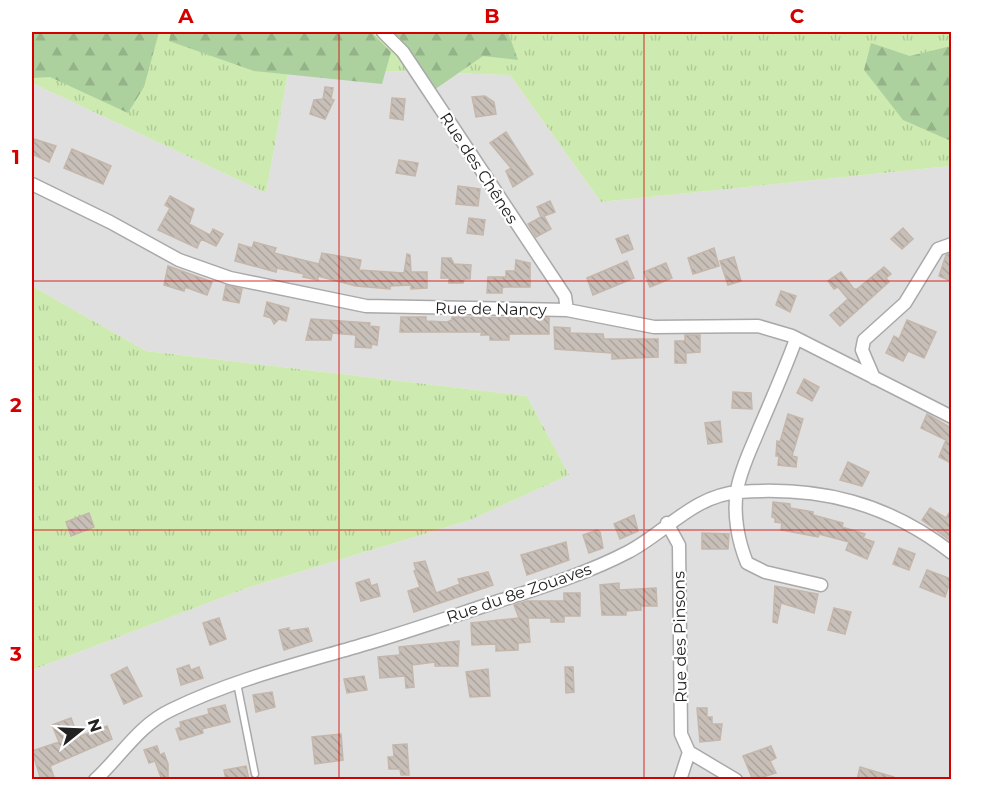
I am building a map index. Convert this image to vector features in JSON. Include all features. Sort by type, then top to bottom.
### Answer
[{"type":"street","name":"Rue des Chênes","points":[[383,32],[403,52],[565,296],[567,310]]},
{"type":"street","name":"Rue de Nancy","points":[[32,184],[110,222],[179,260],[230,278],[366,306],[567,310],[654,327],[758,326],[773,329],[811,346],[951,417]]},
{"type":"street","points":[[873,378],[862,350],[864,340],[905,303],[938,249],[951,244]]},
{"type":"street","points":[[796,339],[789,361],[744,462],[740,492],[739,543],[747,563],[765,572],[821,585]]},
{"type":"street","points":[[789,361],[811,346]]},
{"type":"street","name":"Rue du 8e Zouaves","points":[[95,780],[143,729],[168,711],[237,682],[535,590],[629,551],[697,505],[740,492],[806,493],[849,499],[882,511],[925,532],[951,553]]},
{"type":"street","name":"Rue des Pinsons","points":[[667,524],[680,545],[681,734],[689,752]]},
{"type":"street","points":[[680,780],[689,752],[736,780]]},
{"type":"lane","points":[[237,682],[255,774]]},
{"type":"shaded area","points":[[289,68],[510,75],[601,202],[951,166],[951,779],[32,779],[32,670],[247,588],[470,520],[569,475],[527,396],[146,351],[32,286],[32,83],[266,193]]},
{"type":"green space","points":[[32,32],[951,32],[951,166],[601,202],[510,75],[289,68],[266,193],[32,83]]},
{"type":"green space","points":[[32,32],[159,32],[144,87],[128,113],[50,77],[32,78]]},
{"type":"green space","points":[[171,32],[371,32],[391,52],[382,84],[254,71],[169,41]]},
{"type":"green space","points":[[387,32],[508,32],[518,60],[483,56],[434,90]]},
{"type":"green space","points":[[871,43],[910,56],[951,46],[951,141],[903,120],[864,70]]},
{"type":"green space","points":[[32,286],[146,351],[527,396],[569,475],[470,520],[247,588],[32,670]]},
{"type":"building","points":[[325,87],[333,88],[331,99],[334,100],[325,119],[310,114],[314,100],[323,99]]},
{"type":"building","points":[[485,96],[494,102],[496,114],[476,117],[472,97]]},
{"type":"building","points":[[392,98],[405,99],[403,120],[390,118]]},
{"type":"building","points":[[506,132],[533,174],[513,187],[506,171],[511,168],[490,143]]},
{"type":"building","points":[[34,139],[56,146],[49,162],[32,154]]},
{"type":"building","points":[[72,149],[111,166],[103,184],[64,168]]},
{"type":"building","points":[[399,160],[418,163],[415,176],[396,173]]},
{"type":"building","points":[[458,186],[480,189],[478,206],[456,204]]},
{"type":"building","points":[[170,196],[194,209],[189,224],[210,235],[213,229],[223,234],[216,246],[201,239],[197,248],[158,230],[170,208],[165,205]]},
{"type":"building","points":[[550,201],[555,212],[544,216],[551,229],[536,237],[528,224],[541,217],[537,207]]},
{"type":"building","points":[[469,218],[485,220],[483,235],[467,233]]},
{"type":"building","points":[[903,228],[913,239],[902,249],[891,239]]},
{"type":"building","points":[[628,235],[633,249],[622,253],[616,239]]},
{"type":"building","points":[[254,242],[276,248],[274,253],[319,264],[322,253],[361,260],[359,270],[404,273],[407,254],[410,255],[411,272],[427,272],[427,288],[411,289],[411,285],[390,286],[390,289],[356,286],[318,276],[318,280],[303,277],[304,274],[277,268],[276,272],[235,261],[239,244],[252,248]]},
{"type":"building","points":[[714,248],[719,266],[693,274],[688,258]]},
{"type":"building","points":[[951,253],[951,281],[939,276],[946,255]]},
{"type":"building","points":[[734,257],[741,281],[728,285],[720,261]]},
{"type":"building","points":[[442,258],[451,258],[454,264],[471,265],[470,279],[464,279],[463,283],[449,283],[449,278],[441,278]]},
{"type":"building","points":[[516,260],[530,263],[530,287],[505,287],[502,288],[502,293],[487,293],[488,277],[506,277],[506,271],[515,271]]},
{"type":"building","points":[[627,261],[634,278],[593,295],[587,278]]},
{"type":"building","points":[[666,263],[672,278],[650,287],[644,272]]},
{"type":"building","points":[[168,266],[212,282],[207,295],[185,287],[184,291],[164,285]]},
{"type":"building","points":[[884,267],[891,274],[886,278],[889,282],[840,326],[830,315],[848,299],[838,287],[834,289],[828,281],[841,272],[854,289],[857,289]]},
{"type":"building","points":[[226,285],[242,289],[239,303],[223,300]]},
{"type":"building","points":[[781,291],[796,296],[790,312],[776,305]]},
{"type":"building","points":[[267,302],[289,308],[286,321],[279,319],[274,324],[271,318],[264,316]]},
{"type":"building","points":[[401,317],[426,317],[426,321],[447,322],[452,320],[452,317],[549,318],[549,334],[509,334],[509,340],[490,340],[490,335],[481,335],[482,332],[400,332]]},
{"type":"building","points":[[311,319],[370,323],[369,326],[379,327],[377,345],[372,344],[371,348],[355,347],[356,335],[332,333],[331,340],[306,340]]},
{"type":"building","points":[[907,320],[936,332],[924,358],[908,351],[903,361],[886,353],[894,336],[899,339]]},
{"type":"building","points":[[554,327],[570,328],[570,333],[603,334],[604,339],[658,339],[658,357],[612,359],[612,353],[555,349]]},
{"type":"building","points":[[685,335],[700,335],[700,352],[686,353],[686,363],[675,363],[675,341],[685,341]]},
{"type":"building","points":[[804,379],[819,387],[812,401],[797,393]]},
{"type":"building","points":[[733,392],[751,393],[752,409],[732,408]]},
{"type":"building","points":[[788,414],[803,419],[792,456],[797,457],[796,467],[778,465],[779,456],[776,456],[777,441],[780,442]]},
{"type":"building","points":[[927,414],[951,428],[951,463],[939,457],[946,440],[921,428]]},
{"type":"building","points":[[720,421],[722,442],[708,444],[705,423]]},
{"type":"building","points":[[848,462],[869,472],[862,486],[840,480]]},
{"type":"building","points":[[773,502],[790,504],[790,508],[813,512],[813,515],[843,523],[842,527],[865,534],[863,538],[874,542],[867,559],[846,550],[849,542],[819,534],[818,537],[781,530],[782,523],[775,522],[775,518],[772,517]]},
{"type":"building","points":[[930,508],[946,518],[951,510],[951,541],[922,520]]},
{"type":"building","points":[[89,513],[94,527],[71,536],[66,522]]},
{"type":"building","points":[[634,515],[638,531],[620,539],[614,524]]},
{"type":"building","points":[[597,530],[600,532],[603,548],[589,553],[583,535]]},
{"type":"building","points":[[702,533],[729,534],[728,549],[702,549]]},
{"type":"building","points":[[566,542],[569,560],[527,575],[521,555]]},
{"type":"building","points":[[899,548],[915,554],[909,570],[893,564]]},
{"type":"building","points":[[425,561],[436,593],[460,584],[458,579],[488,572],[493,585],[414,612],[408,591],[420,587],[414,571],[416,570],[414,563]]},
{"type":"building","points":[[927,570],[951,579],[945,597],[920,587]]},
{"type":"building","points":[[369,579],[371,586],[377,584],[380,596],[361,601],[356,583]]},
{"type":"building","points":[[619,583],[619,590],[656,588],[657,606],[641,606],[641,610],[626,611],[626,615],[602,615],[600,585]]},
{"type":"building","points":[[775,586],[818,594],[814,613],[781,603],[777,623],[773,622]]},
{"type":"building","points":[[564,593],[580,593],[580,616],[564,616],[564,622],[551,622],[551,618],[528,618],[530,642],[518,643],[518,650],[496,651],[496,644],[472,645],[471,623],[519,618],[514,605],[527,601],[564,601]]},
{"type":"building","points":[[834,608],[851,612],[845,634],[828,630]]},
{"type":"building","points":[[219,618],[226,639],[210,645],[203,623]]},
{"type":"building","points":[[289,628],[289,631],[308,628],[312,641],[284,650],[279,630]]},
{"type":"building","points":[[459,641],[458,666],[435,666],[435,662],[412,665],[414,687],[406,688],[405,676],[380,678],[378,657],[400,655],[399,647]]},
{"type":"building","points":[[189,665],[191,670],[199,667],[203,678],[181,685],[177,669]]},
{"type":"building","points":[[127,667],[142,696],[124,704],[111,675]]},
{"type":"building","points":[[565,667],[573,667],[574,692],[566,693]]},
{"type":"building","points":[[488,669],[490,696],[470,697],[466,672]]},
{"type":"building","points":[[364,676],[367,690],[347,693],[344,679]]},
{"type":"building","points":[[272,692],[275,707],[256,712],[253,695]]},
{"type":"building","points":[[225,705],[230,722],[202,729],[203,733],[180,740],[176,729],[181,727],[180,722],[209,714],[208,709]]},
{"type":"building","points":[[697,708],[707,708],[707,717],[712,717],[712,724],[722,724],[720,740],[700,742]]},
{"type":"building","points":[[71,718],[78,737],[107,726],[112,739],[50,766],[55,780],[41,780],[32,751],[59,742],[52,725]]},
{"type":"building","points":[[341,734],[343,760],[315,764],[312,737]]},
{"type":"building","points":[[407,744],[409,775],[401,775],[400,769],[389,769],[388,757],[394,757],[393,745]]},
{"type":"building","points":[[157,746],[160,755],[164,753],[168,764],[168,780],[162,780],[155,761],[149,763],[144,750]]},
{"type":"building","points":[[771,746],[776,758],[770,761],[776,773],[753,780],[743,756]]},
{"type":"building","points":[[246,766],[249,780],[226,780],[224,770]]},
{"type":"building","points":[[860,767],[894,777],[894,780],[857,780]]}]
